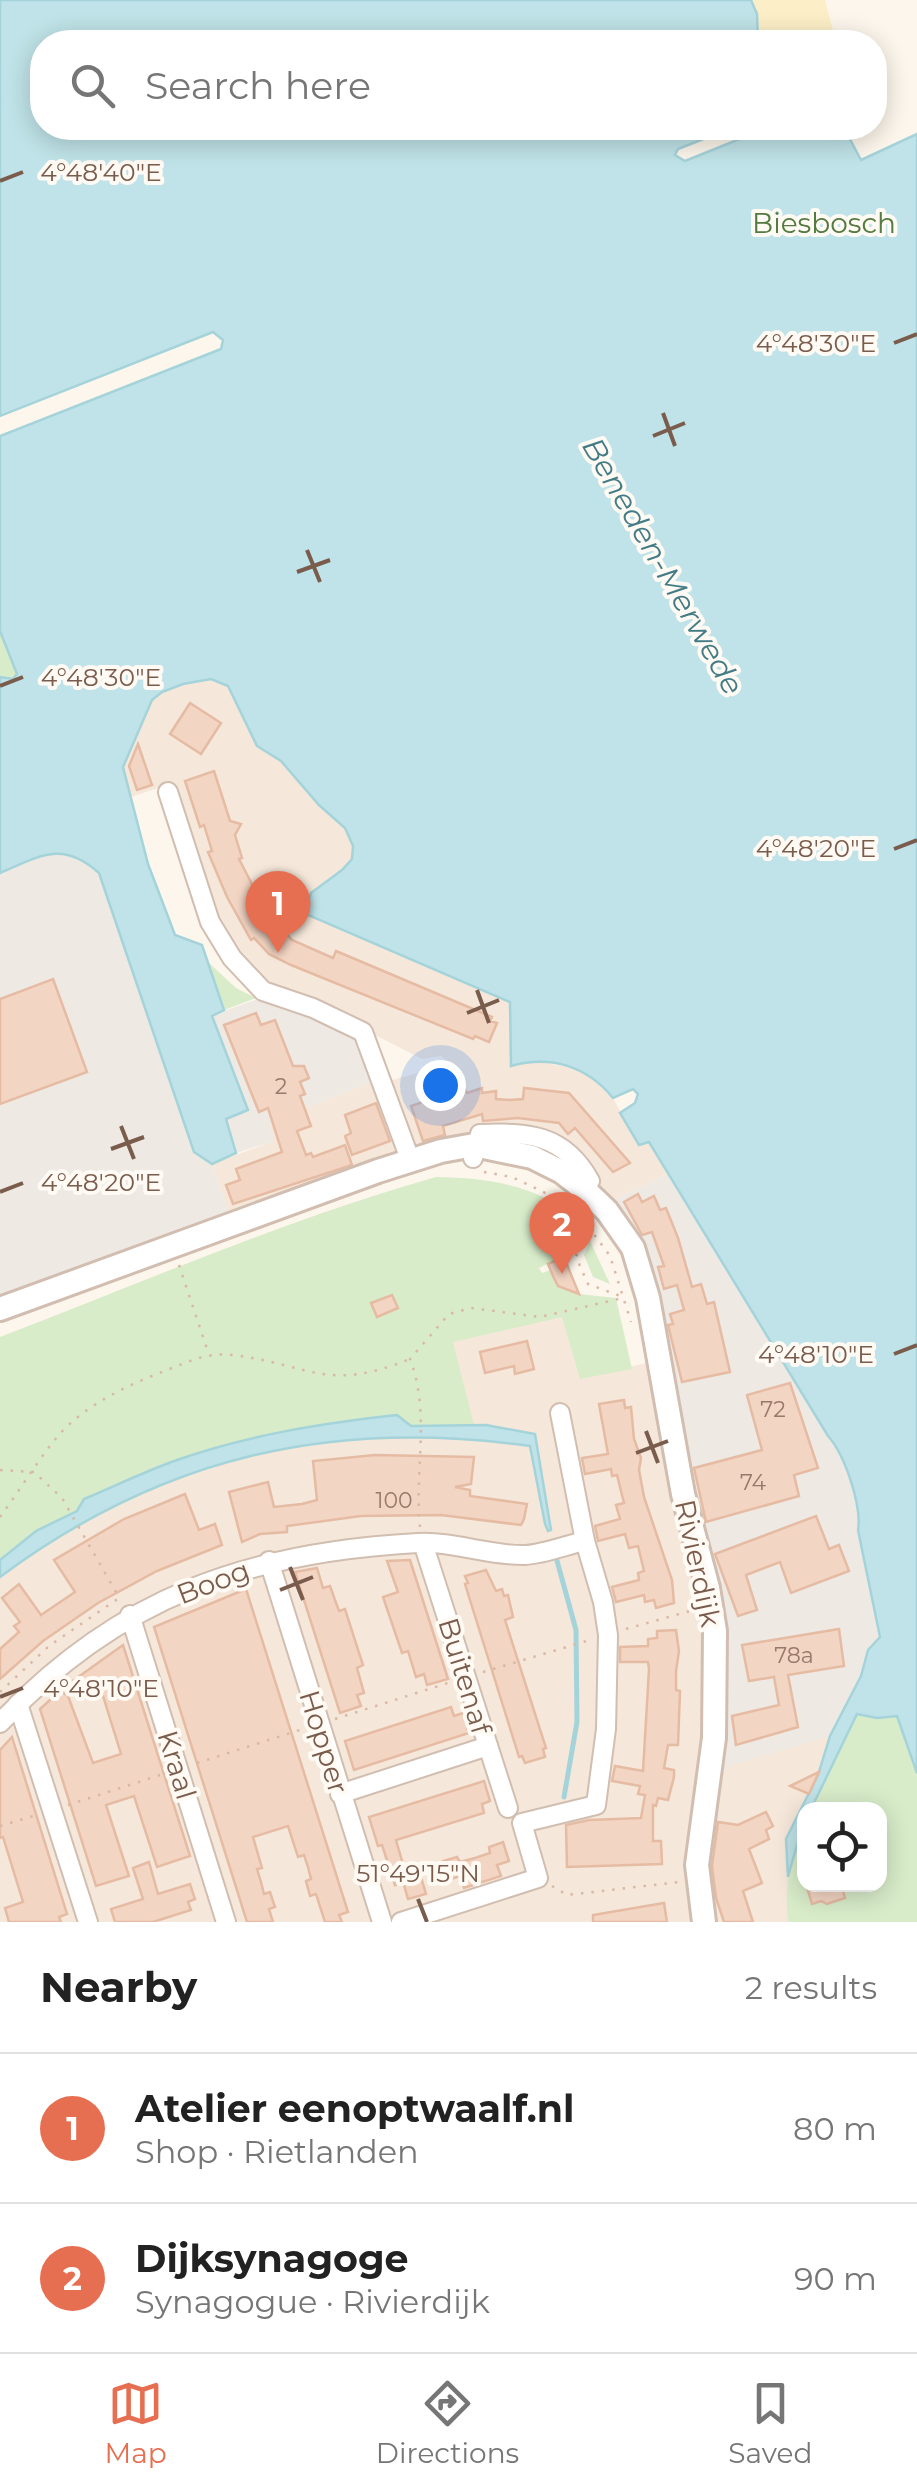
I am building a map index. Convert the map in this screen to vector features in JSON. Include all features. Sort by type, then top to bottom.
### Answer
[{"type":"street","points":[[168,792],[210,922],[222,944],[263,991],[314,1008],[364,1032],[411,1162]]},
{"type":"street","name":"Rivierdijk","points":[[473,1152],[480,1134],[526,1132],[541,1137],[582,1167],[590,1181],[582,1195]]},
{"type":"street","name":"Rivierdijk","points":[[0,1309],[411,1162],[473,1152],[532,1172],[582,1195],[636,1268],[648,1298],[683,1494],[708,1588],[714,1631],[714,1738],[698,1865],[704,1922]]},
{"type":"street","points":[[401,1922],[538,1878],[522,1823],[596,1804],[606,1729],[608,1635],[603,1602],[584,1541],[560,1413]]},
{"type":"street","name":"Boog","points":[[0,1722],[72,1656],[130,1615],[225,1574],[268,1562],[424,1542],[525,1555],[584,1541]]},
{"type":"street","name":"Buitenaf","points":[[424,1542],[508,1808]]},
{"type":"street","name":"Hopper","points":[[268,1562],[382,1922]]},
{"type":"street","name":"Kraal","points":[[130,1615],[225,1919],[203,1922]]},
{"type":"street","points":[[18,1704],[88,1922]]},
{"type":"street","points":[[340,1794],[488,1746]]},
{"type":"path","points":[[0,1517],[63,1432],[110,1394],[208,1354],[234,1355],[313,1375],[343,1378],[378,1372],[410,1359],[449,1314],[471,1308],[540,1317],[625,1298],[588,1284],[576,1257],[588,1223]]},
{"type":"path","points":[[177,1258],[208,1354]]},
{"type":"path","points":[[410,1359],[418,1380],[423,1417],[420,1522],[424,1542]]},
{"type":"path","points":[[0,1470],[34,1472],[62,1498],[130,1615]]},
{"type":"path","points":[[0,1692],[50,1646],[119,1598]]},
{"type":"path","points":[[608,1635],[686,1610],[694,1613]]},
{"type":"path","points":[[0,1826],[586,1641]]},
{"type":"path","points":[[538,1878],[567,1895],[679,1882]]},
{"type":"shaded area","points":[[211,679],[228,686],[257,746],[281,761],[345,829],[353,846],[352,859],[311,893],[321,922],[511,1002],[532,1060],[585,1071],[613,1098],[638,1144],[649,1142],[667,1174],[609,1202],[583,1157],[564,1139],[540,1128],[468,1132],[416,1150],[389,1081],[450,1064],[441,1056],[422,1059],[253,973],[220,932],[170,784],[131,797],[123,767],[152,700],[183,684]]},
{"type":"shaded area","points":[[49,852],[70,854],[99,873],[194,1151],[212,1164],[229,1215],[0,1297],[0,873]]},
{"type":"shaded area","points":[[270,995],[352,1031],[379,1079],[270,1122],[274,1141],[236,1153],[226,1119],[248,1111],[212,1015]]},
{"type":"shaded area","points":[[379,1079],[398,1151],[229,1215],[212,1164],[273,1141],[269,1122]]},
{"type":"shaded area","points":[[667,1174],[828,1436],[838,1446],[861,1515],[858,1530],[880,1637],[864,1659],[861,1676],[830,1736],[719,1769],[728,1688],[637,1245],[609,1202]]},
{"type":"shaded area","points":[[564,1316],[582,1377],[661,1360],[728,1688],[719,1768],[912,1711],[917,1725],[917,1922],[0,1922],[0,1577],[72,1526],[139,1492],[272,1449],[415,1430],[451,1342]]},
{"type":"green space","points":[[0,631],[17,668],[13,679],[0,677]]},
{"type":"green space","points":[[208,962],[236,988],[256,998],[224,1010]]},
{"type":"green space","points":[[436,1177],[513,1186],[565,1209],[581,1222],[566,1255],[539,1268],[542,1273],[551,1270],[558,1286],[579,1294],[616,1298],[632,1369],[580,1379],[562,1317],[453,1342],[474,1425],[411,1426],[404,1419],[339,1422],[77,1511],[36,1531],[0,1560],[0,1337],[271,1232]]},
{"type":"green space","points":[[590,1241],[610,1284],[593,1277],[584,1255]]},
{"type":"green space","points":[[858,1713],[877,1718],[897,1716],[917,1773],[917,1922],[788,1922],[789,1871],[797,1841],[797,1892],[887,1892],[887,1802],[814,1802]]},
{"type":"sand","points":[[752,0],[825,0],[833,30],[758,30]]},
{"type":"water","name":"Beneden-Merwede","points":[[0,0],[751,0],[757,14],[758,30],[30,30],[30,140],[701,140],[678,149],[675,155],[685,161],[737,140],[850,140],[861,160],[917,134],[917,1773],[897,1716],[857,1714],[814,1802],[804,1802],[830,1736],[861,1676],[868,1650],[880,1637],[858,1530],[855,1495],[834,1445],[649,1142],[639,1145],[620,1113],[635,1103],[638,1094],[633,1089],[613,1098],[592,1078],[554,1063],[511,1066],[510,1002],[308,915],[311,893],[352,859],[353,846],[345,828],[281,761],[257,746],[228,686],[211,679],[162,692],[152,700],[123,767],[148,864],[175,935],[202,945],[224,1010],[212,1016],[248,1110],[226,1119],[236,1153],[212,1164],[194,1152],[99,873],[74,857],[51,854],[0,873],[0,677],[13,679],[17,674],[0,631],[0,436],[221,349],[223,340],[213,332],[0,416]]},
{"type":"water","points":[[397,1415],[411,1426],[486,1425],[535,1434],[551,1530],[545,1524],[530,1446],[386,1438],[317,1444],[251,1456],[186,1475],[123,1502],[61,1536],[0,1577],[0,1560],[36,1531],[77,1511],[84,1499],[154,1469],[258,1437]]},
{"type":"water","points":[[797,1817],[797,1845],[788,1877],[786,1839]]},
{"type":"building","points":[[190,703],[221,723],[201,754],[170,734]]},
{"type":"building","points":[[138,744],[152,785],[137,790],[129,766]]},
{"type":"building","points":[[214,771],[230,821],[241,824],[235,835],[242,858],[239,859],[255,890],[249,893],[292,940],[333,958],[336,951],[492,1017],[490,1021],[497,1023],[489,1042],[475,1036],[473,1039],[291,965],[269,954],[254,938],[251,940],[208,852],[212,851],[204,825],[200,827],[185,781]]},
{"type":"building","points":[[53,979],[87,1072],[0,1104],[0,999]]},
{"type":"building","points":[[256,1013],[261,1025],[275,1020],[293,1066],[304,1066],[309,1078],[300,1082],[305,1094],[300,1096],[311,1126],[297,1131],[306,1155],[311,1153],[313,1157],[345,1145],[352,1165],[233,1204],[226,1185],[240,1180],[236,1169],[282,1152],[268,1108],[259,1112],[224,1025]]},
{"type":"building","points":[[464,1088],[467,1093],[482,1088],[482,1093],[496,1091],[496,1099],[510,1100],[523,1099],[524,1088],[569,1093],[630,1163],[613,1172],[575,1128],[568,1134],[559,1123],[518,1118],[483,1121],[482,1114],[443,1126],[445,1135],[423,1141],[411,1106]]},
{"type":"building","points":[[376,1103],[390,1141],[352,1155],[345,1136],[351,1133],[345,1115]]},
{"type":"building","points":[[638,1194],[642,1202],[654,1196],[660,1210],[666,1208],[692,1287],[701,1284],[707,1304],[714,1302],[730,1372],[682,1382],[668,1325],[673,1324],[670,1314],[684,1310],[677,1285],[664,1289],[658,1267],[664,1266],[652,1232],[642,1235],[624,1202]]},
{"type":"building","points":[[564,1257],[579,1294],[558,1286],[548,1264]]},
{"type":"building","points":[[392,1295],[398,1308],[377,1317],[371,1303]]},
{"type":"building","points":[[527,1341],[534,1369],[515,1374],[514,1366],[485,1373],[480,1352]]},
{"type":"building","points":[[790,1383],[818,1468],[794,1475],[799,1496],[706,1522],[694,1468],[762,1450],[747,1395]]},
{"type":"building","points":[[624,1400],[625,1408],[631,1407],[644,1497],[672,1580],[674,1603],[656,1608],[654,1600],[645,1602],[644,1595],[616,1602],[612,1587],[639,1580],[638,1573],[644,1571],[638,1546],[629,1548],[625,1534],[598,1541],[595,1526],[620,1519],[616,1505],[624,1503],[617,1475],[612,1476],[611,1469],[585,1474],[582,1458],[608,1454],[599,1404]]},
{"type":"building","points":[[375,1455],[474,1457],[471,1484],[455,1487],[470,1490],[470,1496],[527,1504],[524,1519],[521,1525],[441,1515],[361,1516],[287,1526],[287,1532],[260,1534],[242,1542],[229,1492],[268,1482],[274,1507],[302,1504],[317,1500],[313,1461]]},
{"type":"building","points":[[185,1494],[199,1530],[215,1524],[222,1545],[157,1571],[98,1603],[43,1641],[0,1679],[0,1649],[19,1632],[14,1626],[20,1622],[2,1598],[19,1584],[41,1615],[75,1592],[54,1560],[124,1519]]},
{"type":"building","points":[[816,1516],[829,1549],[839,1545],[849,1571],[791,1593],[780,1562],[746,1575],[757,1610],[738,1616],[715,1554]]},
{"type":"building","points":[[410,1560],[448,1679],[427,1685],[424,1674],[416,1677],[408,1651],[402,1653],[383,1597],[398,1592],[387,1561]]},
{"type":"building","points":[[317,1568],[323,1588],[330,1586],[339,1611],[345,1609],[363,1665],[357,1668],[364,1693],[357,1695],[361,1706],[340,1713],[295,1572]]},
{"type":"building","points":[[486,1570],[496,1591],[502,1589],[504,1596],[508,1595],[513,1617],[505,1620],[546,1748],[545,1757],[525,1763],[519,1757],[465,1584],[465,1576]]},
{"type":"building","points":[[246,1589],[348,1912],[339,1915],[342,1922],[325,1922],[316,1894],[310,1896],[308,1867],[304,1855],[298,1857],[288,1826],[253,1837],[264,1894],[270,1892],[275,1907],[269,1909],[273,1922],[247,1922],[154,1627]]},
{"type":"building","points":[[839,1629],[844,1666],[788,1675],[798,1727],[736,1745],[732,1716],[779,1705],[774,1677],[749,1681],[742,1645]]},
{"type":"building","points":[[676,1630],[678,1745],[668,1745],[664,1768],[674,1770],[674,1777],[668,1800],[658,1798],[656,1806],[653,1805],[653,1841],[661,1841],[662,1864],[567,1867],[566,1825],[641,1818],[645,1795],[638,1794],[640,1786],[612,1781],[615,1766],[643,1771],[649,1669],[648,1662],[620,1662],[620,1647],[648,1646],[648,1639],[657,1638],[657,1631]]},
{"type":"building","points":[[123,1645],[190,1856],[157,1867],[134,1796],[106,1805],[129,1876],[96,1886],[40,1709],[60,1691],[68,1696],[93,1763],[121,1754],[98,1680],[60,1690]]},
{"type":"building","points":[[451,1707],[454,1716],[463,1713],[469,1733],[354,1770],[345,1741]]},
{"type":"building","points":[[12,1737],[67,1914],[59,1917],[61,1922],[9,1922],[5,1908],[23,1902],[3,1837],[0,1838],[0,1750]]},
{"type":"building","points":[[819,1772],[809,1794],[790,1786]]},
{"type":"building","points":[[484,1781],[490,1801],[482,1804],[484,1813],[396,1840],[405,1871],[418,1867],[426,1894],[408,1899],[403,1882],[395,1885],[369,1817]]},
{"type":"building","points":[[766,1812],[773,1826],[766,1830],[769,1839],[749,1849],[762,1883],[743,1891],[753,1922],[724,1922],[712,1866],[718,1822],[738,1825]]},
{"type":"building","points":[[503,1842],[509,1861],[497,1865],[501,1876],[464,1888],[460,1876],[448,1880],[443,1861],[475,1858],[490,1853],[489,1847]]},
{"type":"building","points":[[149,1862],[158,1894],[190,1884],[195,1899],[188,1902],[191,1910],[153,1922],[115,1922],[111,1909],[143,1899],[133,1868]]},
{"type":"building","points":[[808,1892],[843,1892],[845,1898],[827,1904],[812,1904]]},
{"type":"building","points":[[664,1903],[667,1922],[593,1922],[593,1915]]},
{"type":"waterway","points":[[556,1557],[576,1630],[577,1722],[564,1797]]},
{"type":"place","name":"Atelier eenoptwaalf.nl","points":[[278,953]]},
{"type":"place","name":"Dijksynagoge","points":[[562,1274]]},
{"type":"park label","name":"Biesbosch","points":[[824,223]]}]
